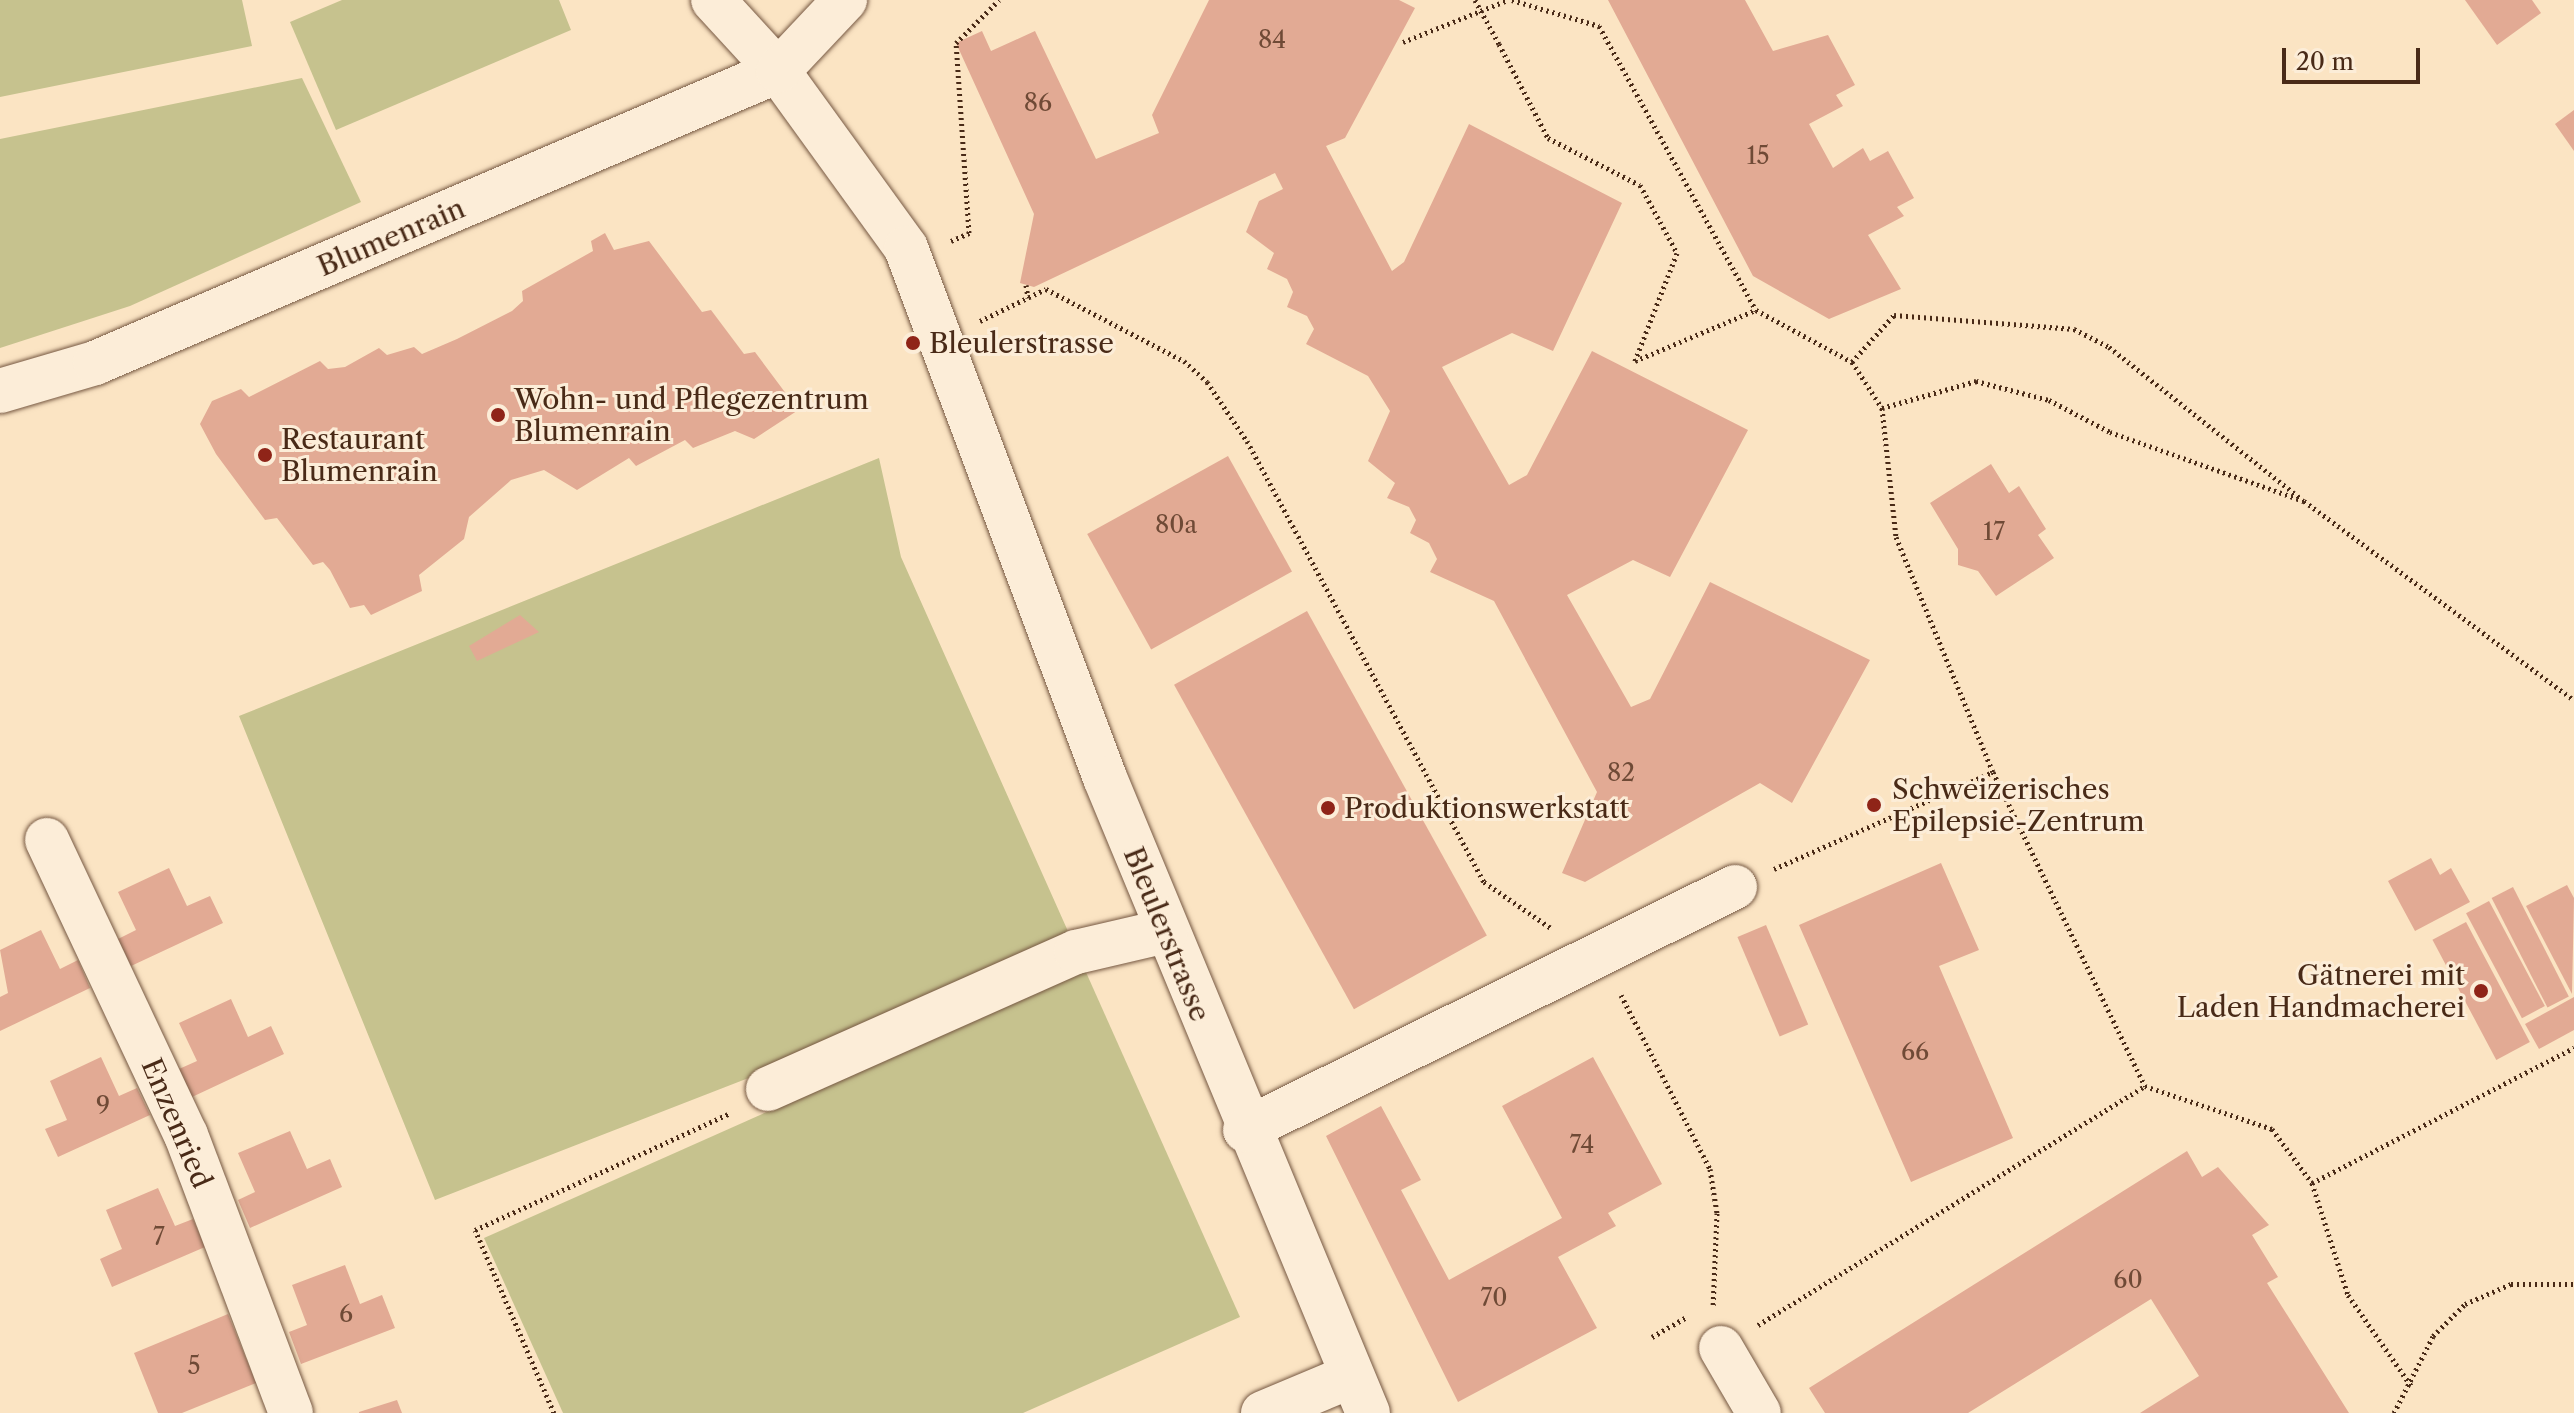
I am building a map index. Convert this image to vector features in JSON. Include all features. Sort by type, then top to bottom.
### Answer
[{"type":"street","name":"Bleulerstrasse","points":[[713,0],[778,71],[906,248],[1166,931],[1245,1130],[1358,1395]]},
{"type":"street","points":[[778,71],[845,0]]},
{"type":"street","name":"Blumenrain","points":[[0,391],[95,363],[778,71]]},
{"type":"street","name":"Enzenried","points":[[47,840],[186,1135],[291,1413]]},
{"type":"street","points":[[1245,1130],[1590,956],[1735,887]]},
{"type":"street","points":[[768,1089],[1076,952],[1166,931]]},
{"type":"street","points":[[1721,1348],[1759,1413]]},
{"type":"street","points":[[1263,1413],[1358,1395]]},
{"type":"path","points":[[945,243],[969,233],[956,43],[999,0]]},
{"type":"path","points":[[1475,0],[1548,138],[1640,185],[1677,253],[1635,361],[1756,310]]},
{"type":"path","points":[[1403,42],[1510,0],[1556,10],[1599,26],[1756,310],[1852,362],[1882,408],[1896,537],[1993,772],[2145,1086],[2272,1129],[2312,1183],[2348,1295],[2412,1387]]},
{"type":"path","points":[[1551,0],[1556,10]]},
{"type":"path","points":[[1026,285],[1028,298]]},
{"type":"path","points":[[980,321],[1046,289],[1184,361],[1207,382],[1247,441],[1484,882],[1590,956],[1631,1008],[1710,1169],[1717,1213],[1712,1302],[1721,1348],[2145,1086]]},
{"type":"path","points":[[1852,362],[1894,315],[2074,329],[2109,347],[2304,501],[2574,700]]},
{"type":"path","points":[[1882,408],[1976,381],[2049,400],[2110,432],[2304,501]]},
{"type":"path","points":[[1735,887],[1993,772]]},
{"type":"path","points":[[2312,1183],[2574,1048]]},
{"type":"path","points":[[554,1413],[475,1230],[746,1106],[768,1089]]},
{"type":"path","points":[[2394,1413],[2412,1387],[2433,1336],[2465,1304],[2511,1284],[2574,1284]]},
{"type":"path","points":[[1652,1337],[1674,1324]]},
{"type":"shaded area","points":[[0,0],[242,0],[252,46],[0,97]]},
{"type":"shaded area","points":[[342,0],[559,0],[571,30],[336,130],[290,22]]},
{"type":"shaded area","points":[[302,78],[361,202],[130,306],[0,348],[0,139]]},
{"type":"shaded area","points":[[879,458],[901,557],[1071,938],[787,1063],[435,1200],[239,716]]},
{"type":"shaded area","points":[[1085,970],[1240,1317],[1023,1413],[563,1413],[484,1238]]},
{"type":"building","points":[[1209,0],[1399,0],[1415,8],[1345,138],[1326,146],[1392,271],[1404,262],[1469,124],[1622,203],[1553,351],[1512,333],[1442,367],[1509,485],[1527,475],[1592,351],[1748,430],[1670,577],[1633,560],[1567,595],[1631,707],[1650,699],[1710,582],[1870,660],[1792,803],[1760,783],[1585,882],[1562,873],[1597,792],[1494,601],[1430,572],[1437,559],[1429,543],[1410,533],[1416,520],[1409,507],[1387,498],[1395,483],[1368,461],[1390,411],[1368,376],[1306,344],[1314,329],[1307,316],[1287,307],[1293,292],[1287,279],[1267,269],[1274,253],[1246,232],[1259,201],[1283,189],[1275,173],[1034,287],[1020,283],[1034,214],[956,43],[982,31],[991,51],[1035,31],[1096,159],[1159,133],[1152,115]]},
{"type":"building","points":[[1608,0],[1745,0],[1773,51],[1828,35],[1855,85],[1836,95],[1843,106],[1809,124],[1833,168],[1863,148],[1870,161],[1888,151],[1914,198],[1897,207],[1904,216],[1868,235],[1901,289],[1829,319],[1753,276]]},
{"type":"building","points":[[2465,0],[2532,0],[2541,13],[2497,45]]},
{"type":"building","points":[[2574,110],[2574,151],[2555,124]]},
{"type":"building","name":"Wohn- und Pflegezentrum Blumenrain","points":[[605,233],[614,250],[649,241],[702,312],[711,310],[744,354],[755,352],[787,395],[797,392],[806,405],[754,439],[735,431],[693,448],[685,440],[636,466],[629,458],[577,490],[544,470],[511,480],[469,517],[464,539],[419,575],[422,591],[371,615],[364,605],[350,608],[330,570],[323,562],[313,565],[277,518],[265,520],[216,454],[200,424],[212,401],[241,389],[249,397],[320,361],[328,369],[345,367],[379,348],[387,355],[414,347],[422,354],[512,311],[523,301],[522,291],[593,251],[591,241]]},
{"type":"building","points":[[1228,456],[1292,571],[1151,650],[1087,534]]},
{"type":"building","points":[[1991,464],[2009,493],[2019,486],[2046,529],[2038,535],[2054,558],[1996,596],[1978,571],[1958,565],[1958,549],[1930,503]]},
{"type":"building","name":"Produktionswerkstatt","points":[[1307,611],[1487,935],[1354,1009],[1174,685]]},
{"type":"building","points":[[520,615],[539,632],[477,661],[469,646]]},
{"type":"building","points":[[2431,858],[2440,875],[2451,868],[2470,902],[2415,931],[2388,881]]},
{"type":"building","points":[[1941,863],[1979,950],[1939,966],[2013,1138],[1911,1182],[1799,925]]},
{"type":"building","points":[[169,868],[187,906],[210,896],[223,923],[131,966],[118,939],[136,930],[118,892]]},
{"type":"building","points":[[2567,885],[2574,898],[2572,994],[2526,906]]},
{"type":"building","points":[[2513,887],[2569,997],[2547,1007],[2492,898]]},
{"type":"building","points":[[2489,901],[2545,1006],[2522,1018],[2466,913]]},
{"type":"building","name":"Gätnerei mit Laden Handmacherei","points":[[2466,922],[2530,1042],[2496,1060],[2432,940]]},
{"type":"building","points":[[1766,925],[1808,1024],[1780,1037],[1737,937]]},
{"type":"building","points":[[41,930],[60,969],[78,960],[90,988],[0,1031],[0,997],[8,993],[0,950]]},
{"type":"building","points":[[2574,997],[2574,1030],[2539,1049],[2525,1024]]},
{"type":"building","points":[[231,999],[248,1037],[271,1026],[284,1054],[192,1097],[179,1069],[197,1061],[179,1023]]},
{"type":"building","points":[[101,1057],[119,1096],[137,1088],[150,1115],[58,1157],[45,1129],[67,1120],[50,1081]]},
{"type":"building","points":[[1593,1057],[1662,1184],[1608,1213],[1616,1226],[1558,1257],[1597,1328],[1458,1402],[1326,1136],[1381,1106],[1421,1180],[1401,1190],[1449,1280],[1562,1218],[1502,1106]]},
{"type":"building","points":[[290,1131],[307,1169],[330,1159],[342,1187],[250,1228],[238,1200],[255,1192],[238,1153]]},
{"type":"building","points":[[2187,1151],[2202,1177],[2218,1167],[2269,1225],[2252,1235],[2278,1277],[2267,1283],[2349,1413],[2140,1413],[2199,1376],[2151,1299],[1968,1413],[1825,1413],[1809,1388]]},
{"type":"building","points":[[158,1188],[175,1226],[193,1219],[205,1247],[112,1287],[100,1259],[122,1249],[106,1210]]},
{"type":"building","points":[[345,1265],[360,1304],[382,1295],[395,1328],[301,1364],[289,1332],[307,1325],[292,1285]]},
{"type":"building","points":[[228,1314],[256,1383],[182,1413],[158,1413],[134,1353]]},
{"type":"building","points":[[397,1400],[402,1413],[359,1413],[359,1412]]},
{"type":"place","name":"Bleulerstrasse","points":[[913,343]]},
{"type":"place","name":"Wohn- und Pflegezentrum Blumenrain","points":[[498,415]]},
{"type":"place","name":"Restaurant Blumenrain","points":[[265,455]]},
{"type":"place","name":"Schweizerisches Epilepsie-Zentrum","points":[[1874,805]]},
{"type":"place","name":"Produktionswerkstatt","points":[[1328,808]]},
{"type":"place","name":"Gätnerei mit Laden Handmacherei","points":[[2481,991]]}]
